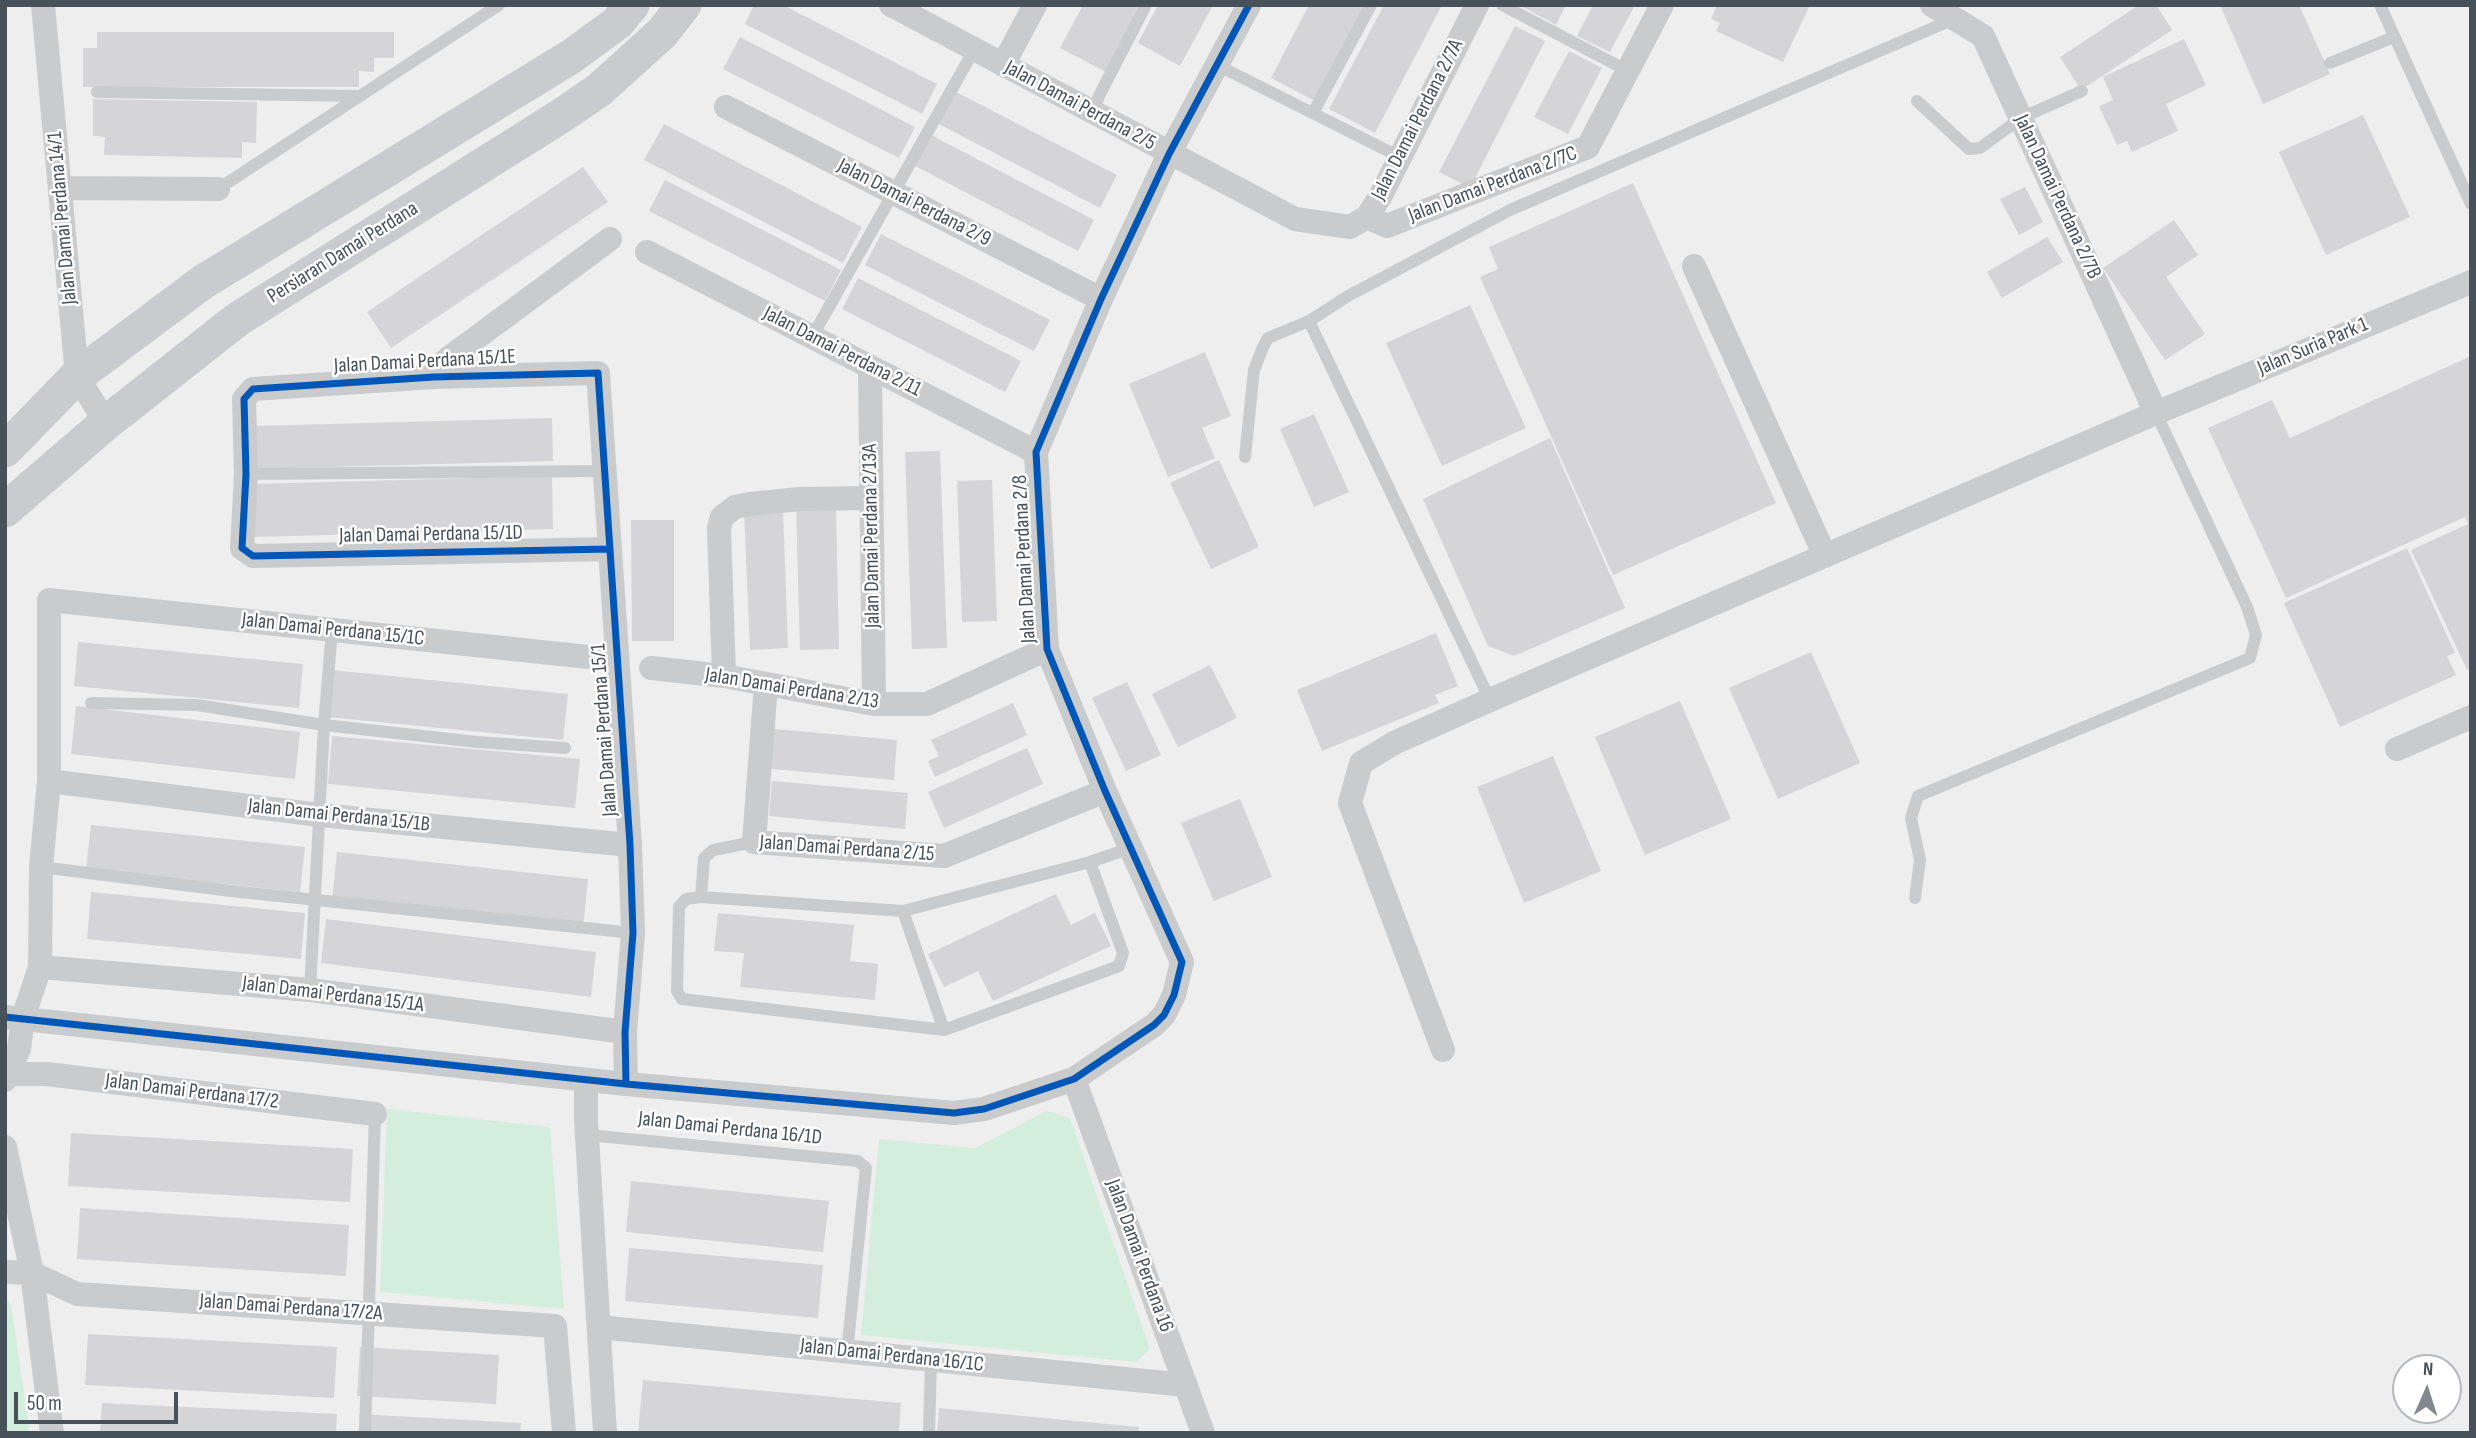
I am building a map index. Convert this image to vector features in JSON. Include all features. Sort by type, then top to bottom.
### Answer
[{"type":"main road","points":[[14,435],[77,376],[202,282],[596,40],[617,23],[632,5]]},
{"type":"main road","name":"Persiaran Damai Perdana","points":[[5,510],[106,423],[238,319],[599,90],[662,33],[684,5]]},
{"type":"main road","points":[[549,70],[535,87],[533,95],[537,105],[545,110],[564,114]]},
{"type":"street","name":"Jalan Damai Perdana 14/1","points":[[43,5],[77,376],[106,423]]},
{"type":"street","name":"Jalan Damai Perdana 2/5","points":[[891,5],[1295,219],[1359,222]]},
{"type":"street","points":[[1003,65],[1035,5]]},
{"type":"street","name":"Jalan Damai Perdana 2/8","points":[[1074,1079],[1143,1033],[1164,1015],[1179,979],[1182,962],[1105,791],[1047,649],[1036,452],[1101,299],[1169,154],[1249,5]]},
{"type":"street","name":"Jalan Damai Perdana 2/7A","points":[[1359,222],[1400,157],[1477,5]]},
{"type":"street","name":"Jalan Damai Perdana 2/7C","points":[[1359,222],[1387,226],[1588,147],[1662,5]]},
{"type":"street","name":"Jalan Damai Perdana 2/7B","points":[[1932,5],[1983,36],[2156,413]]},
{"type":"street","name":"Jalan Damai Perdana 2/9","points":[[726,107],[1101,299]]},
{"type":"street","points":[[60,188],[218,189]]},
{"type":"street","points":[[434,377],[438,367],[445,361],[610,239]]},
{"type":"street","name":"Jalan Damai Perdana 2/11","points":[[647,253],[1036,452]]},
{"type":"street","points":[[1694,266],[1825,556]]},
{"type":"street","name":"Jalan Suria Park 1","points":[[1443,1051],[1350,803],[1361,763],[1394,743],[1490,700],[2156,413],[2471,282]]},
{"type":"street","name":"Jalan Damai Perdana 2/13A","points":[[870,367],[874,705]]},
{"type":"street","name":"Jalan Damai Perdana 15/1E","points":[[246,474],[244,399],[253,389],[434,377],[598,373]]},
{"type":"street","name":"Jalan Damai Perdana 15/1","points":[[598,373],[630,845],[633,933],[625,1032],[626,1084]]},
{"type":"street","name":"Jalan Damai Perdana 15/1D","points":[[246,474],[242,548],[253,556],[610,549]]},
{"type":"street","points":[[724,676],[719,528],[722,517],[735,507],[750,504],[800,499],[872,498]]},
{"type":"street","name":"Jalan Damai Perdana 15/1C","points":[[49,781],[50,600],[617,660]]},
{"type":"street","name":"Jalan Damai Perdana 2/13","points":[[651,668],[724,676],[874,705],[927,704],[1047,649]]},
{"type":"street","points":[[754,842],[766,684]]},
{"type":"street","points":[[2397,749],[2471,717]]},
{"type":"street","points":[[7,1077],[19,1049],[14,1018],[40,967],[41,866],[49,781]]},
{"type":"street","name":"Jalan Damai Perdana 15/1B","points":[[49,781],[320,816],[630,845]]},
{"type":"street","name":"Jalan Damai Perdana 2/15","points":[[754,842],[944,856],[1105,791]]},
{"type":"street","name":"Jalan Damai Perdana 15/1A","points":[[40,967],[310,990],[625,1032]]},
{"type":"street","points":[[14,1018],[586,1080],[954,1113],[984,1109],[1074,1079]]},
{"type":"street","name":"Jalan Damai Perdana 17/2","points":[[7,1077],[47,1074],[375,1114]]},
{"type":"street","name":"Jalan Damai Perdana 16","points":[[1074,1079],[1203,1433]]},
{"type":"street","points":[[586,1080],[587,1135],[606,1433]]},
{"type":"street","points":[[5,1147],[32,1273],[52,1433]]},
{"type":"street","points":[[5,1272],[32,1273]]},
{"type":"street","name":"Jalan Damai Perdana 17/2A","points":[[32,1273],[77,1293],[555,1326],[564,1433]]},
{"type":"street","name":"Jalan Damai Perdana 16/1C","points":[[599,1327],[1186,1385]]},
{"type":"lane","points":[[218,189],[499,5]]},
{"type":"lane","points":[[1093,113],[1099,96],[1146,5]]},
{"type":"lane","points":[[1313,113],[1371,5]]},
{"type":"lane","points":[[1502,5],[1628,71]]},
{"type":"lane","points":[[2380,5],[2471,204]]},
{"type":"lane","points":[[1245,457],[1254,370],[1268,338],[1309,321],[1348,296],[1510,210],[1955,18]]},
{"type":"lane","points":[[2330,63],[2394,37]]},
{"type":"lane","points":[[812,337],[974,50]]},
{"type":"lane","points":[[1217,65],[1400,157]]},
{"type":"lane","points":[[1917,101],[1969,149],[1980,148],[2021,118],[2082,91]]},
{"type":"lane","points":[[97,92],[360,96]]},
{"type":"lane","points":[[1309,321],[1490,700]]},
{"type":"lane","points":[[1915,898],[1920,860],[1911,818],[1918,796],[2250,658],[2256,635],[2248,607],[2156,413]]},
{"type":"lane","points":[[246,474],[605,471]]},
{"type":"lane","points":[[310,990],[324,724],[332,630]]},
{"type":"lane","points":[[91,703],[197,705],[324,724],[477,742],[565,748]]},
{"type":"lane","name":"Jalan Damai Perdana 2/15","points":[[701,897],[704,858],[713,850],[754,842]]},
{"type":"lane","points":[[1090,862],[1123,953],[1119,966],[944,1030],[682,999],[677,991],[678,907],[686,899],[701,897],[903,911],[1090,862],[1131,848]]},
{"type":"lane","points":[[41,866],[232,891],[633,933]]},
{"type":"lane","points":[[903,911],[944,1030]]},
{"type":"lane","points":[[365,1433],[375,1114]]},
{"type":"lane","name":"Jalan Damai Perdana 16/1D","points":[[587,1135],[858,1161],[866,1168],[847,1352]]},
{"type":"lane","points":[[929,1433],[931,1360]]},
{"type":"green space","points":[[387,1109],[550,1127],[564,1309],[380,1292]]},
{"type":"green space","points":[[1047,1111],[1070,1118],[1150,1349],[1136,1362],[861,1335],[879,1139],[975,1148]]},
{"type":"green space","points":[[5,1295],[11,1305],[30,1433],[5,1433]]},
{"type":"building","points":[[754,5],[783,5],[937,84],[922,114],[745,24]]},
{"type":"building","points":[[1083,5],[1141,5],[1106,72],[1060,48]]},
{"type":"building","points":[[1158,5],[1213,5],[1180,66],[1138,43]]},
{"type":"building","points":[[1309,5],[1365,5],[1315,101],[1271,78]]},
{"type":"building","points":[[1384,5],[1442,5],[1375,133],[1329,109]]},
{"type":"building","points":[[1566,5],[1556,25],[1523,7]]},
{"type":"building","points":[[1593,5],[1635,5],[1610,52],[1577,36]]},
{"type":"building","points":[[1717,5],[1810,5],[1783,62],[1716,31],[1720,23],[1711,19]]},
{"type":"building","points":[[2139,5],[2156,5],[2172,30],[2081,90],[2060,57]]},
{"type":"building","points":[[2220,5],[2299,5],[2330,74],[2263,104]]},
{"type":"building","points":[[1515,26],[1545,41],[1470,188],[1439,172]]},
{"type":"building","points":[[97,32],[394,32],[394,58],[374,58],[374,72],[359,71],[359,87],[83,87],[83,48],[97,48]]},
{"type":"building","points":[[740,37],[915,127],[899,158],[723,69]]},
{"type":"building","points":[[2184,39],[2206,85],[2166,104],[2178,131],[2132,152],[2127,141],[2117,145],[2099,106],[2113,100],[2103,77]]},
{"type":"building","points":[[1569,51],[1602,68],[1568,134],[1534,117]]},
{"type":"building","points":[[954,91],[1117,175],[1100,208],[937,123]]},
{"type":"building","points":[[93,99],[257,102],[256,143],[242,142],[242,158],[104,155],[105,137],[93,136]]},
{"type":"building","points":[[2363,115],[2410,217],[2326,255],[2279,152]]},
{"type":"building","points":[[664,124],[862,227],[843,263],[644,160]]},
{"type":"building","points":[[931,135],[1094,220],[1078,251],[915,166]]},
{"type":"building","points":[[583,167],[608,202],[391,348],[367,312]]},
{"type":"building","points":[[665,180],[841,270],[825,301],[649,211]]},
{"type":"building","points":[[1633,183],[1776,503],[1613,575],[1480,277],[1498,269],[1489,247]]},
{"type":"building","points":[[2025,187],[2043,222],[2019,235],[2000,199]]},
{"type":"building","points":[[2174,220],[2198,255],[2166,277],[2205,334],[2165,360],[2103,268]]},
{"type":"building","points":[[881,234],[1050,320],[1034,351],[865,265]]},
{"type":"building","points":[[2047,237],[2063,262],[2002,298],[1987,272]]},
{"type":"building","points":[[858,278],[1021,361],[1005,392],[842,309]]},
{"type":"building","points":[[1470,305],[1526,428],[1442,466],[1386,343]]},
{"type":"building","points":[[1205,352],[1231,416],[1202,428],[1215,458],[1168,477],[1129,384]]},
{"type":"building","points":[[2471,356],[2471,668],[2467,670],[2411,550],[2468,524],[2465,517],[2286,598],[2208,428],[2272,400],[2290,438]]},
{"type":"building","points":[[1314,414],[1349,492],[1314,507],[1280,429]]},
{"type":"building","points":[[552,418],[553,461],[255,469],[254,426]]},
{"type":"building","points":[[1550,438],[1625,608],[1514,656],[1488,646],[1423,499]]},
{"type":"building","points":[[940,451],[947,648],[912,649],[905,452]]},
{"type":"building","points":[[1219,460],[1259,547],[1211,569],[1170,483]]},
{"type":"building","points":[[552,476],[553,529],[253,537],[251,484]]},
{"type":"building","points":[[992,480],[997,621],[962,622],[957,481]]},
{"type":"building","points":[[836,508],[839,649],[800,650],[796,509]]},
{"type":"building","points":[[783,509],[788,648],[750,650],[744,511]]},
{"type":"building","points":[[631,520],[674,520],[674,641],[632,641]]},
{"type":"building","points":[[2407,548],[2455,653],[2447,656],[2456,675],[2340,727],[2284,603]]},
{"type":"building","points":[[1436,633],[1458,686],[1435,695],[1439,703],[1322,751],[1297,690]]},
{"type":"building","points":[[78,642],[303,664],[299,708],[74,686]]},
{"type":"building","points":[[1811,652],[1860,763],[1778,799],[1729,688]]},
{"type":"building","points":[[1210,665],[1237,718],[1178,747],[1152,694]]},
{"type":"building","points":[[332,670],[568,694],[563,740],[327,717]]},
{"type":"building","points":[[1127,682],[1161,755],[1126,771],[1092,698]]},
{"type":"building","points":[[1680,701],[1731,819],[1645,855],[1595,737]]},
{"type":"building","points":[[1013,703],[1027,735],[935,777],[928,761],[939,756],[931,740]]},
{"type":"building","points":[[76,706],[300,732],[295,779],[71,754]]},
{"type":"building","points":[[764,728],[897,740],[894,780],[761,768]]},
{"type":"building","points":[[332,736],[580,759],[575,808],[328,784]]},
{"type":"building","points":[[1027,748],[1043,784],[944,828],[928,792]]},
{"type":"building","points":[[1553,756],[1601,871],[1524,903],[1477,787]]},
{"type":"building","points":[[772,781],[908,793],[905,829],[769,816]]},
{"type":"building","points":[[1240,799],[1272,877],[1214,901],[1181,823]]},
{"type":"building","points":[[91,825],[305,847],[300,892],[86,869]]},
{"type":"building","points":[[337,852],[588,879],[583,927],[332,901]]},
{"type":"building","points":[[91,892],[305,913],[301,959],[87,939]]},
{"type":"building","points":[[1056,894],[1071,925],[1095,913],[1111,946],[993,1001],[978,971],[944,987],[928,954]]},
{"type":"building","points":[[718,913],[854,925],[850,961],[878,964],[875,1000],[740,987],[744,953],[714,951]]},
{"type":"building","points":[[326,919],[596,952],[591,997],[321,963]]},
{"type":"building","points":[[71,1133],[353,1149],[350,1202],[68,1186]]},
{"type":"building","points":[[631,1181],[829,1201],[823,1252],[626,1232]]},
{"type":"building","points":[[80,1208],[349,1225],[346,1276],[77,1259]]},
{"type":"building","points":[[629,1248],[823,1265],[818,1318],[625,1301]]},
{"type":"building","points":[[88,1334],[337,1347],[334,1398],[85,1385]]},
{"type":"building","points":[[360,1347],[499,1355],[496,1404],[357,1396]]},
{"type":"building","points":[[643,1380],[901,1403],[899,1433],[638,1432]]},
{"type":"building","points":[[102,1403],[337,1414],[336,1433],[100,1433]]},
{"type":"building","points":[[939,1408],[1139,1427],[1138,1433],[937,1433]]},
{"type":"building","points":[[359,1414],[521,1423],[520,1433],[359,1433]]},
{"type":"cycle path","points":[[5,1017],[626,1084],[954,1113],[984,1109],[1074,1079],[1154,1025],[1164,1015],[1174,995],[1182,962],[1105,791],[1047,649],[1036,452],[1101,299],[1169,154],[1249,5]]},
{"type":"cycle path","points":[[610,549],[253,556],[242,548],[246,474],[244,399],[253,389],[434,377],[598,373],[630,845],[633,933],[625,1032],[626,1084]]}]
